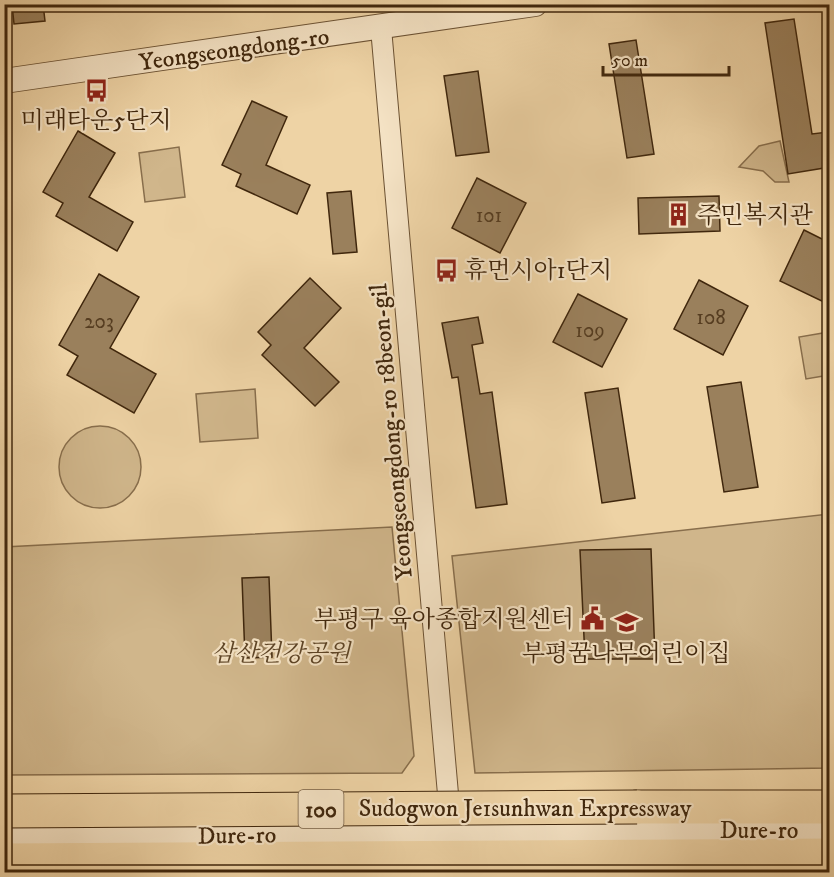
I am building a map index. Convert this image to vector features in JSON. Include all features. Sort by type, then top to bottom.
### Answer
[{"type":"highway","name":"Sudogwon Je1sunhwan Expressway","points":[[4,811],[830,807]]},
{"type":"highway","name":"Sudogwon Je1sunhwan Expressway","points":[[4,860],[830,855]]},
{"type":"street","name":"Yeongseongdong-ro","points":[[4,81],[535,4]]},
{"type":"street","name":"Yeongseongdong-ro 18beon-gil","points":[[381,28],[451,831]]},
{"type":"street","name":"Dure-ro","points":[[4,838],[451,831],[830,829]]},
{"type":"green space","points":[[780,141],[789,182],[775,182],[763,171],[739,167],[759,146]]},
{"type":"green space","points":[[179,147],[185,197],[145,202],[139,153]]},
{"type":"green space","points":[[829,332],[829,375],[806,379],[799,337]]},
{"type":"green space","points":[[255,389],[258,438],[200,442],[196,394]]},
{"type":"green space","points":[[92,426],[108,426],[123,433],[134,444],[141,459],[138,483],[129,496],[108,508],[92,508],[77,501],[66,490],[59,475],[59,459],[66,444],[77,433]]},
{"type":"green space","points":[[829,514],[829,768],[475,773],[452,556]]},
{"type":"green space","name":"삼산건강공원","points":[[392,527],[414,756],[402,773],[6,775],[4,547]]},
{"type":"building","points":[[12,4],[43,4],[45,21],[14,24]]},
{"type":"building","points":[[794,19],[812,134],[828,132],[830,167],[788,174],[765,23]]},
{"type":"building","points":[[636,40],[654,154],[627,158],[609,44]]},
{"type":"building","points":[[478,71],[489,152],[456,156],[444,76]]},
{"type":"building","points":[[252,101],[287,117],[266,165],[310,185],[297,214],[236,186],[241,174],[222,165]]},
{"type":"building","points":[[78,131],[115,153],[89,197],[133,222],[117,251],[56,216],[63,203],[43,192]]},
{"type":"building","points":[[477,178],[526,203],[500,253],[452,228]]},
{"type":"building","points":[[351,191],[357,252],[333,254],[327,193]]},
{"type":"building","name":"주민복지관","points":[[719,196],[720,231],[639,234],[638,198]]},
{"type":"building","points":[[804,230],[830,243],[830,296],[826,303],[780,281]]},
{"type":"building","points":[[99,274],[139,297],[110,348],[156,374],[134,413],[67,375],[78,356],[59,345]]},
{"type":"building","points":[[310,278],[341,308],[304,348],[339,382],[315,406],[262,355],[271,345],[258,332]]},
{"type":"building","points":[[699,280],[748,306],[723,355],[674,329]]},
{"type":"building","points":[[578,294],[627,319],[602,367],[553,342]]},
{"type":"building","points":[[478,317],[483,343],[472,345],[480,394],[492,392],[507,504],[476,508],[458,377],[452,378],[442,323]]},
{"type":"building","points":[[741,382],[758,487],[724,492],[707,387]]},
{"type":"building","points":[[618,388],[635,498],[602,503],[585,393]]},
{"type":"building","points":[[651,549],[655,659],[585,659],[580,550]]},
{"type":"building","points":[[269,577],[272,657],[245,658],[242,578]]},
{"type":"place","name":"미래타운5단지","points":[[96,90]]},
{"type":"place","name":"주민복지관","points":[[679,215]]},
{"type":"place","name":"휴먼시아1단지","points":[[446,270]]},
{"type":"place","name":"부평구 육아종합지원센터","points":[[592,619]]},
{"type":"place","name":"부평꿈나무어린이집","points":[[626,623]]}]
